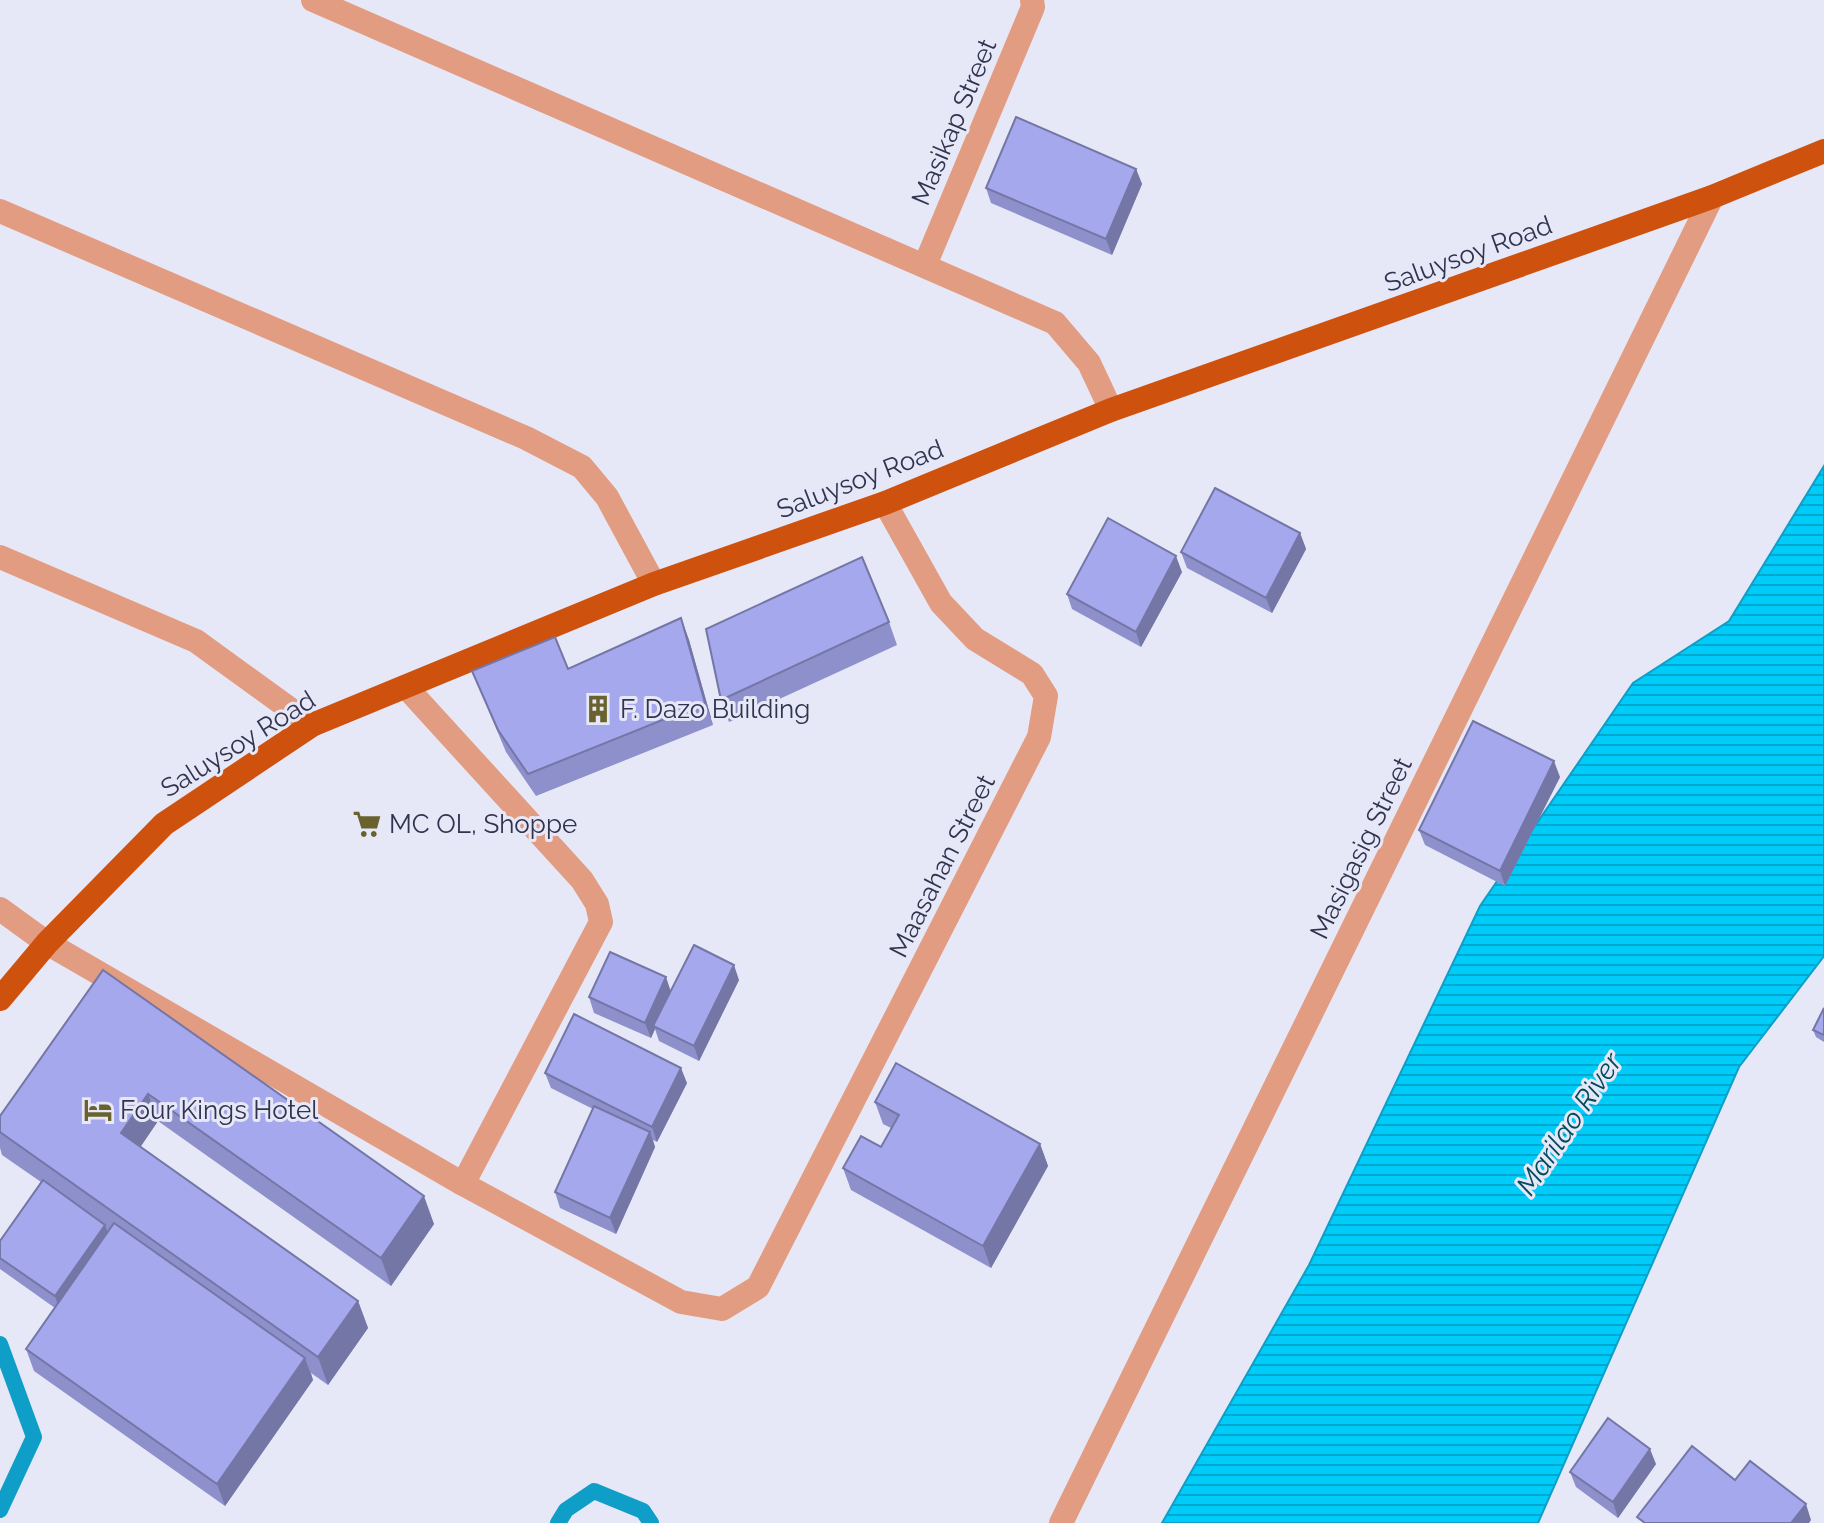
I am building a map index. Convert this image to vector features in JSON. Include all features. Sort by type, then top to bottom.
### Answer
[{"type":"main road","name":"Saluysoy Road","points":[[0,999],[47,943],[164,824],[312,725],[654,584],[885,503],[1111,410],[1712,197],[1824,151]]},
{"type":"street","points":[[313,0],[1055,323],[1089,363],[1111,410]]},
{"type":"street","name":"Masikap Street","points":[[925,265],[1033,7],[1032,0]]},
{"type":"street","name":"Masigasig Street","points":[[1061,1523],[1712,197]]},
{"type":"street","points":[[0,211],[526,438],[582,467],[607,497],[654,584]]},
{"type":"street","name":"Maasahan Street","points":[[463,1184],[681,1302],[722,1309],[758,1287],[1039,737],[1046,696],[1032,674],[975,639],[941,603],[885,503]]},
{"type":"street","points":[[0,557],[196,641],[312,725]]},
{"type":"street","points":[[0,909],[47,943],[463,1184],[601,922],[597,904],[582,880],[406,687]]},
{"type":"water","name":"Marilao River","points":[[1824,466],[1824,956],[1739,1067],[1538,1523],[1162,1523],[1309,1265],[1480,906],[1633,683],[1729,621]]},
{"type":"building","points":[[1016,117],[1136,169],[1106,239],[986,188]]},
{"type":"building","points":[[1215,488],[1300,533],[1266,598],[1181,552]]},
{"type":"building","points":[[1108,518],[1176,556],[1136,632],[1067,594]]},
{"type":"building","points":[[862,557],[889,622],[721,700],[706,629]]},
{"type":"building","name":"F. Dazo Building","points":[[681,618],[705,703],[528,774],[498,730],[472,671],[555,637],[568,669]]},
{"type":"building","points":[[1473,721],[1554,761],[1500,871],[1419,830]]},
{"type":"building","points":[[694,945],[734,965],[694,1046],[653,1026]]},
{"type":"building","points":[[610,952],[666,977],[645,1023],[589,997]]},
{"type":"building","points":[[103,970],[424,1196],[381,1258],[148,1094],[121,1133],[358,1301],[318,1357],[0,1132],[0,1116]]},
{"type":"building","points":[[1824,1008],[1824,1035],[1813,1030]]},
{"type":"building","points":[[574,1014],[681,1068],[652,1127],[545,1073]]},
{"type":"building","points":[[896,1063],[1040,1144],[983,1246],[843,1168],[861,1136],[881,1147],[899,1115],[875,1102]]},
{"type":"building","points":[[594,1106],[650,1132],[610,1218],[555,1192]]},
{"type":"building","points":[[43,1180],[105,1225],[55,1296],[0,1258],[0,1241]]},
{"type":"building","points":[[114,1223],[305,1358],[217,1484],[26,1349]]},
{"type":"building","points":[[1608,1418],[1650,1449],[1613,1502],[1570,1472]]},
{"type":"building","points":[[1692,1446],[1735,1480],[1750,1461],[1806,1504],[1791,1523],[1645,1523],[1637,1517]]},
{"type":"waterway","points":[[0,1344],[34,1437],[0,1510]]},
{"type":"waterway","points":[[558,1523],[566,1510],[594,1491],[643,1511],[651,1523]]},
{"type":"place","name":"F. Dazo Building","points":[[598,709]]},
{"type":"place","name":"MC OL, Shoppe","points":[[367,824]]},
{"type":"place","name":"Four Kings Hotel","points":[[98,1110]]}]
